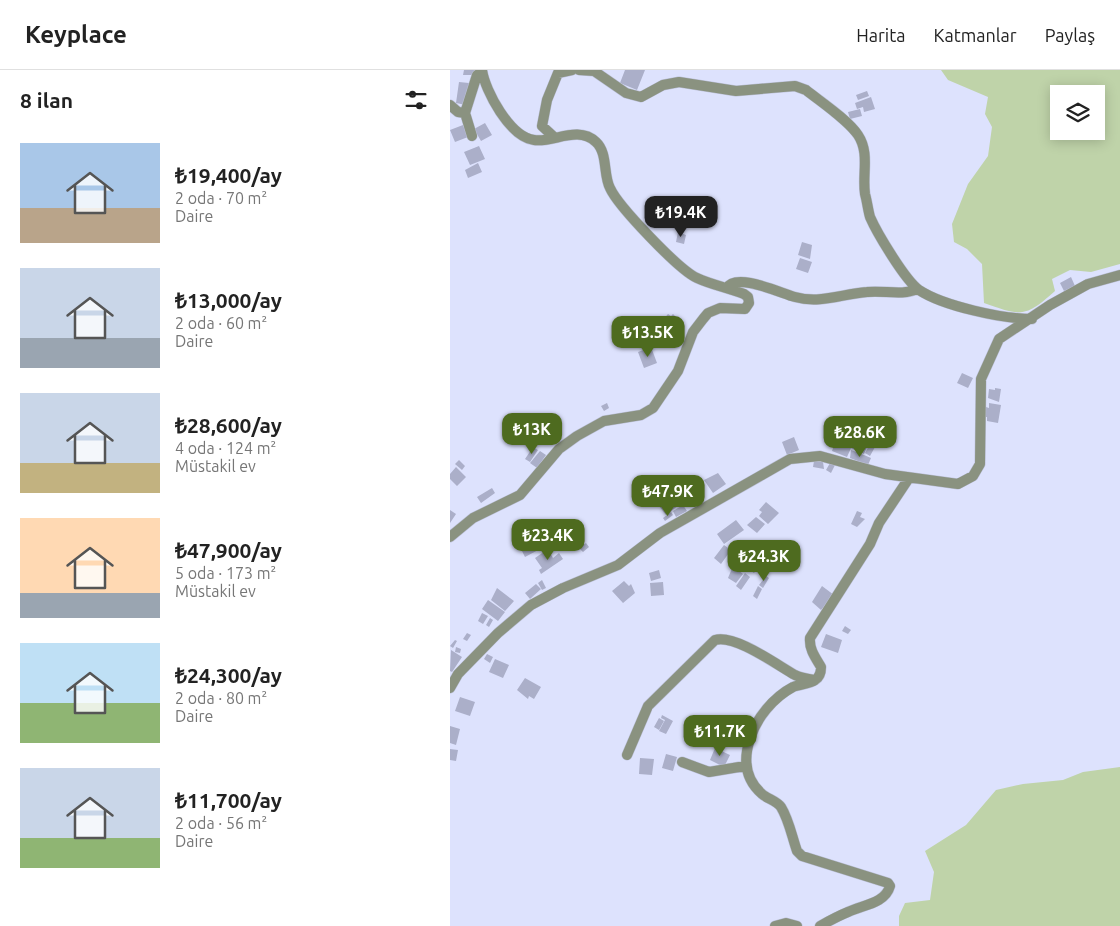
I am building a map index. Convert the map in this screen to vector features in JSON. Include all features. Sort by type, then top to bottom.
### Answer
[{"type":"street","points":[[554,137],[542,126],[547,100],[557,72],[572,70]]},
{"type":"street","points":[[579,70],[594,71],[626,93],[641,97],[663,85],[679,82],[736,91],[796,86],[806,90],[858,135],[866,153],[864,176],[870,216],[896,262],[917,289],[938,300],[1012,319],[1032,318]]},
{"type":"street","points":[[450,537],[479,515],[520,494],[559,449],[577,436],[604,421],[641,415],[653,408],[673,381],[693,332],[702,318],[720,308],[741,310],[748,307],[748,296],[691,275],[643,228],[610,189],[602,152],[596,142],[582,136],[534,140],[520,134],[492,101],[482,71],[477,75],[465,113],[472,136]]},
{"type":"street","points":[[450,105],[458,112],[465,113]]},
{"type":"street","points":[[450,688],[458,674],[531,605],[563,588],[618,565],[660,533],[790,459],[820,456],[885,474],[958,484],[973,476],[980,464],[980,379],[999,339],[1050,305],[1088,284],[1120,275]]},
{"type":"street","points":[[727,288],[732,282],[742,281],[797,298],[816,300],[861,292],[907,292],[917,289]]},
{"type":"street","points":[[820,926],[880,899],[889,889],[888,883],[802,856],[797,851],[782,808],[759,790],[748,776],[745,766],[746,751],[750,736],[769,707],[794,687],[815,681],[820,674],[821,666],[813,655],[810,638],[909,478]]},
{"type":"street","points":[[627,755],[648,706],[715,640],[725,640],[758,652],[796,676],[815,681]]},
{"type":"street","points":[[682,762],[709,772],[745,766]]},
{"type":"street","points":[[775,926],[786,924],[797,926]]},
{"type":"green space","points":[[941,70],[1120,70],[1120,264],[1091,272],[1070,270],[1052,279],[1055,291],[1045,300],[1022,312],[1006,310],[984,303],[982,264],[967,249],[954,242],[952,224],[968,184],[988,156],[992,127],[985,114],[988,97],[948,80]]},
{"type":"green space","points":[[1120,767],[1120,926],[899,926],[899,916],[905,903],[930,900],[934,872],[925,851],[966,825],[996,790],[1023,784],[1063,780],[1083,772]]},
{"type":"building","points":[[464,70],[474,70],[474,75],[463,75]]},
{"type":"building","points":[[625,70],[645,70],[637,90],[620,83]]},
{"type":"building","points":[[459,82],[469,83],[466,105],[456,103]]},
{"type":"building","points":[[867,91],[869,96],[858,100],[856,95]]},
{"type":"building","points":[[871,97],[875,109],[864,112],[863,107],[857,109],[855,103]]},
{"type":"building","points":[[860,109],[862,116],[850,119],[848,112]]},
{"type":"building","points":[[485,123],[492,135],[481,141],[474,129]]},
{"type":"building","points":[[463,125],[468,137],[455,142],[450,130]]},
{"type":"building","points":[[479,146],[485,159],[470,165],[464,152]]},
{"type":"building","points":[[478,163],[482,172],[468,178],[465,170]]},
{"type":"building","points":[[678,232],[686,235],[684,244],[676,242]]},
{"type":"building","points":[[802,242],[812,245],[810,259],[798,255]]},
{"type":"building","points":[[800,258],[812,262],[808,273],[796,269]]},
{"type":"building","points":[[1071,277],[1075,286],[1064,291],[1060,283]]},
{"type":"building","points":[[668,314],[671,316],[673,314],[680,321],[671,330],[662,321]]},
{"type":"building","points":[[651,347],[657,363],[644,368],[638,352]]},
{"type":"building","points":[[962,373],[973,378],[968,388],[957,383]]},
{"type":"building","points":[[995,388],[1001,389],[999,402],[988,398],[989,389],[995,390]]},
{"type":"building","points":[[607,403],[609,408],[604,411],[601,406]]},
{"type":"building","points":[[989,403],[1001,405],[998,423],[987,421],[987,417],[984,417],[986,407],[989,408]]},
{"type":"building","points":[[844,430],[858,438],[856,442],[842,434]]},
{"type":"building","points":[[794,437],[799,450],[787,455],[782,442]]},
{"type":"building","points":[[842,437],[858,444],[861,438],[869,442],[864,454],[851,448],[847,457],[832,451],[835,442],[839,444]]},
{"type":"building","points":[[870,444],[875,447],[870,456],[865,453]]},
{"type":"building","points":[[533,447],[538,450],[530,462],[525,459]]},
{"type":"building","points":[[851,450],[871,458],[868,465],[850,458]]},
{"type":"building","points":[[540,451],[546,455],[537,468],[530,463]]},
{"type":"building","points":[[459,460],[465,466],[462,470],[455,464]]},
{"type":"building","points":[[814,461],[823,462],[824,469],[813,467]]},
{"type":"building","points":[[830,463],[835,465],[831,473],[826,470]]},
{"type":"building","points":[[456,467],[466,477],[457,486],[450,479],[450,474]]},
{"type":"building","points":[[718,473],[726,484],[713,493],[704,480]]},
{"type":"building","points":[[492,488],[495,493],[481,503],[477,497]]},
{"type":"building","points":[[670,493],[679,505],[666,515],[656,502]]},
{"type":"building","points":[[766,502],[779,513],[768,524],[759,516],[762,512],[759,510]]},
{"type":"building","points":[[683,505],[687,511],[676,517],[673,511]]},
{"type":"building","points":[[450,510],[456,514],[450,523]]},
{"type":"building","points":[[857,511],[862,513],[860,517],[865,519],[857,527],[851,524]]},
{"type":"building","points":[[671,512],[673,515],[665,521],[663,518]]},
{"type":"building","points":[[756,517],[765,524],[757,533],[747,525]]},
{"type":"building","points":[[736,520],[744,530],[724,544],[717,534]]},
{"type":"building","points":[[533,537],[540,549],[525,557],[519,545]]},
{"type":"building","points":[[581,543],[583,545],[586,543],[589,547],[583,552],[577,546]]},
{"type":"building","points":[[724,545],[731,550],[721,564],[714,558]]},
{"type":"building","points":[[548,549],[553,558],[559,553],[563,559],[541,574],[539,570],[542,568],[535,558]]},
{"type":"building","points":[[756,559],[762,563],[754,573],[748,569]]},
{"type":"building","points":[[733,566],[743,574],[736,583],[728,578]]},
{"type":"building","points":[[659,570],[661,578],[651,581],[649,573]]},
{"type":"building","points":[[745,573],[750,577],[741,590],[736,586]]},
{"type":"building","points":[[766,576],[769,578],[763,588],[759,585]]},
{"type":"building","points":[[542,580],[546,588],[542,590],[538,583]]},
{"type":"building","points":[[624,581],[629,586],[631,584],[635,593],[623,603],[612,591]]},
{"type":"building","points":[[663,582],[664,595],[651,596],[650,583]]},
{"type":"building","points":[[536,584],[541,589],[530,599],[525,593]]},
{"type":"building","points":[[758,586],[762,589],[757,599],[753,596]]},
{"type":"building","points":[[822,586],[834,595],[821,610],[812,602]]},
{"type":"building","points":[[497,588],[514,601],[505,611],[491,600]]},
{"type":"building","points":[[488,600],[505,612],[498,621],[482,609]]},
{"type":"building","points":[[482,613],[488,616],[483,624],[478,621]]},
{"type":"building","points":[[490,618],[493,620],[489,627],[486,625]]},
{"type":"building","points":[[845,626],[851,630],[848,634],[842,631]]},
{"type":"building","points":[[467,633],[471,635],[467,641],[463,639]]},
{"type":"building","points":[[826,634],[842,640],[838,653],[821,647]]},
{"type":"building","points":[[455,640],[457,641],[453,648],[450,646]]},
{"type":"building","points":[[456,647],[461,649],[460,653],[455,652]]},
{"type":"building","points":[[451,650],[462,657],[452,672],[450,671]]},
{"type":"building","points":[[487,654],[493,657],[490,663],[484,659]]},
{"type":"building","points":[[495,659],[509,665],[503,678],[489,672]]},
{"type":"building","points":[[525,678],[541,687],[534,699],[529,696],[528,699],[517,690]]},
{"type":"building","points":[[460,697],[475,702],[470,716],[455,711]]},
{"type":"building","points":[[662,715],[673,721],[666,734],[659,731],[665,720],[661,718]]},
{"type":"building","points":[[659,718],[664,721],[659,730],[654,727]]},
{"type":"building","points":[[735,723],[749,731],[742,743],[728,736]]},
{"type":"building","points":[[450,726],[460,729],[456,745],[450,743]]},
{"type":"building","points":[[715,748],[730,755],[724,767],[710,760]]},
{"type":"building","points":[[450,749],[458,750],[456,761],[450,760]]},
{"type":"building","points":[[666,754],[677,757],[673,771],[662,768]]},
{"type":"building","points":[[640,758],[654,759],[652,775],[639,774]]}]
